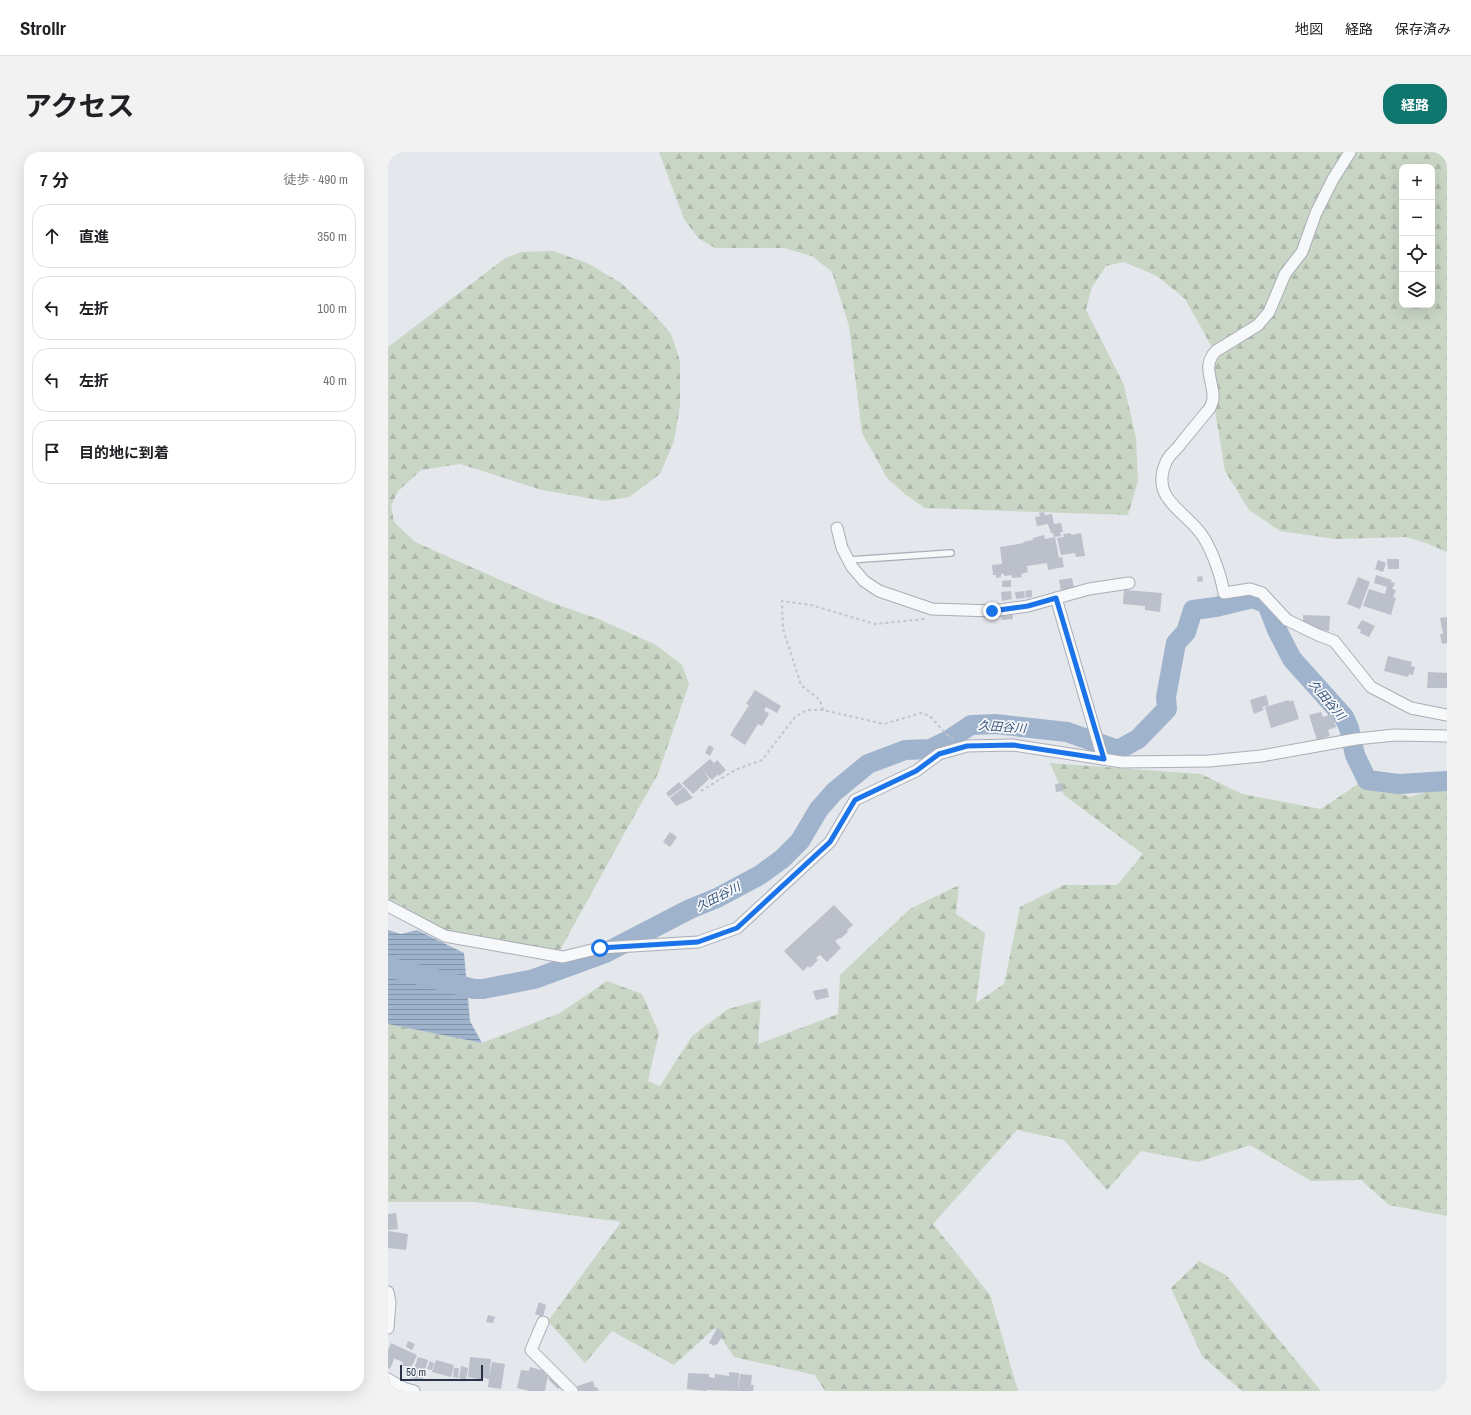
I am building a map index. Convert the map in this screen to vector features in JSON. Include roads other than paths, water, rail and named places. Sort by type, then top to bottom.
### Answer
[{"type":"street","points":[[1350,152],[1332,179],[1316,213],[1302,252],[1285,274],[1269,312],[1258,326],[1216,351],[1211,356],[1208,366],[1213,399],[1210,408],[1166,461],[1161,479],[1163,492],[1174,507],[1199,531],[1204,538],[1221,578],[1224,593],[1250,589],[1262,593],[1287,620],[1334,641],[1371,687],[1411,708],[1447,715]]},
{"type":"street","points":[[837,528],[842,548],[848,560],[864,581],[878,591],[932,609],[992,611],[1028,606],[1089,589],[1129,583]]},
{"type":"street","points":[[1056,598],[1102,754]]},
{"type":"street","points":[[388,906],[445,936],[563,957],[600,948],[698,942],[737,928],[830,842],[855,800],[916,771],[939,754],[967,746],[1013,745],[1102,754],[1122,762],[1209,760],[1261,756],[1356,739],[1395,735],[1447,736]]},
{"type":"street","points":[[388,1292],[390,1302],[388,1328]]},
{"type":"street","points":[[543,1322],[531,1350],[572,1391]]},
{"type":"street","points":[[388,1380],[403,1388],[414,1391]]},
{"type":"lane","points":[[848,560],[951,553]]},
{"type":"water","points":[[388,930],[401,934],[417,930],[464,953],[470,1021],[482,1043],[388,1024]]},
{"type":"waterway","name":"久田谷川","points":[[388,967],[474,989],[483,989],[534,979],[605,953],[690,909],[717,898],[760,875],[782,859],[800,841],[819,809],[834,792],[868,764],[905,750],[930,749],[947,741],[971,725],[995,724],[1067,732],[1118,750],[1138,739],[1167,709],[1166,697],[1176,643],[1186,632],[1193,610],[1216,607],[1253,598],[1267,604],[1277,630],[1292,659],[1344,717],[1349,728],[1355,755],[1367,780],[1399,784],[1447,781]]}]
